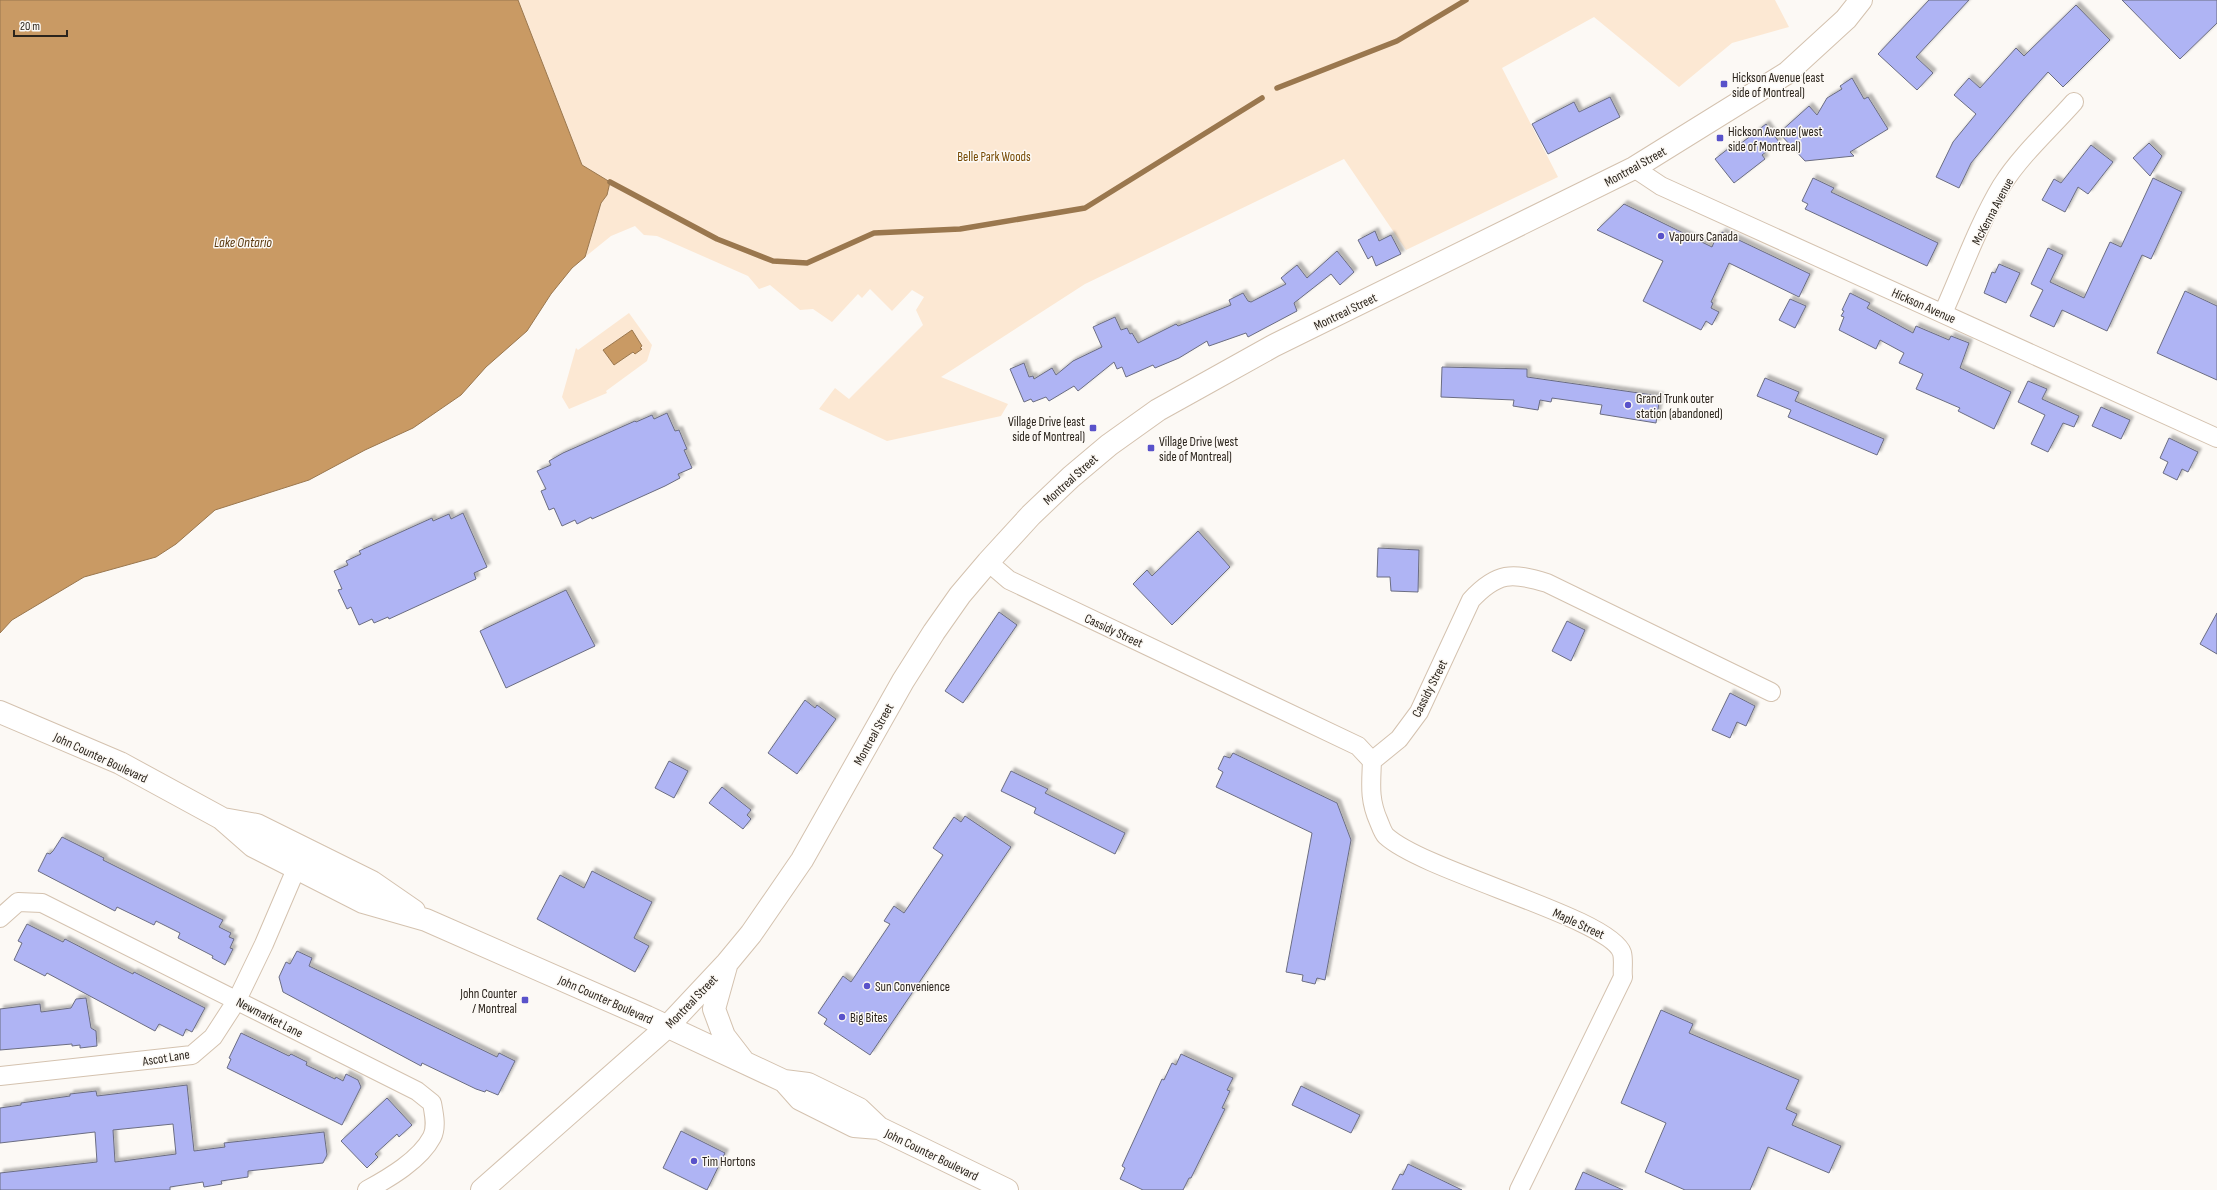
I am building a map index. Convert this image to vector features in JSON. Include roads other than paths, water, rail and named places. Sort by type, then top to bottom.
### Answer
[{"type":"main road","name":"Montreal Street","points":[[482,1190],[667,1027],[727,963],[751,934],[802,860],[899,687],[934,632],[960,595],[988,562],[1031,515],[1071,477],[1109,445],[1158,410],[1273,346],[1634,168],[1787,73],[1846,19],[1861,0]]},
{"type":"main road","name":"John Counter Boulevard","points":[[0,712],[120,763],[221,818],[253,846],[363,902],[426,920],[667,1027],[784,1081],[800,1099],[854,1126],[879,1128],[1007,1190]]},
{"type":"main road","name":"John Counter Boulevard","points":[[221,818],[257,825],[372,882],[426,920]]},
{"type":"main road","points":[[727,963],[714,1009],[724,1036],[745,1063]]},
{"type":"street","name":"McKenna Avenue","points":[[1943,314],[1984,220],[2002,185],[2025,156],[2074,102]]},
{"type":"street","name":"Hickson Avenue","points":[[1634,168],[1661,186],[2217,438]]},
{"type":"street","name":"Cassidy Street","points":[[988,562],[1009,580],[1358,746],[1372,760],[1399,738],[1419,712],[1471,600],[1485,585],[1500,578],[1521,575],[1547,583],[1771,692]]},
{"type":"street","name":"Maple Street","points":[[1372,760],[1372,805],[1385,835],[1409,851],[1454,872],[1583,923],[1608,936],[1622,953],[1622,977],[1519,1190]]},
{"type":"street","name":"Ascot Lane","points":[[0,1076],[192,1055],[213,1037],[237,1000],[258,957],[305,849]]},
{"type":"street","name":"Newmarket Lane","points":[[0,918],[18,902],[42,903],[417,1092],[432,1103],[435,1122],[432,1137],[419,1154],[391,1176],[367,1190]]},
{"type":"water","name":"Lake Ontario","points":[[0,0],[518,0],[582,165],[610,182],[607,195],[601,203],[585,257],[572,268],[551,294],[527,331],[486,367],[461,395],[413,428],[365,450],[309,480],[215,510],[176,544],[156,557],[84,577],[12,620],[0,633]]},
{"type":"water","points":[[632,330],[642,346],[640,348],[642,349],[635,354],[633,352],[614,365],[603,350]]},
{"type":"waterway","points":[[1277,88],[1397,41],[1466,0]]},
{"type":"waterway","points":[[610,182],[717,239],[773,261],[807,263],[874,233],[960,229],[1085,208],[1262,98]]},
{"type":"place","name":"Hickson Avenue (east side of Montreal)","points":[[1724,84]]},
{"type":"place","name":"Hickson Avenue (west side of Montreal)","points":[[1720,138]]},
{"type":"place","name":"Vapours Canada","points":[[1661,236]]},
{"type":"place","name":"Grand Trunk outer station (abandoned)","points":[[1628,405]]},
{"type":"place","name":"Village Drive (east side of Montreal)","points":[[1093,428]]},
{"type":"place","name":"Village Drive (west side of Montreal)","points":[[1151,448]]},
{"type":"place","name":"Sun Convenience","points":[[867,986]]},
{"type":"place","name":"John Counter / Montreal","points":[[525,1000]]},
{"type":"place","name":"Big Bites","points":[[842,1017]]},
{"type":"place","name":"Tim Hortons","points":[[694,1161]]},
{"type":"park label","name":"Belle Park Woods","points":[[994,156]]}]
